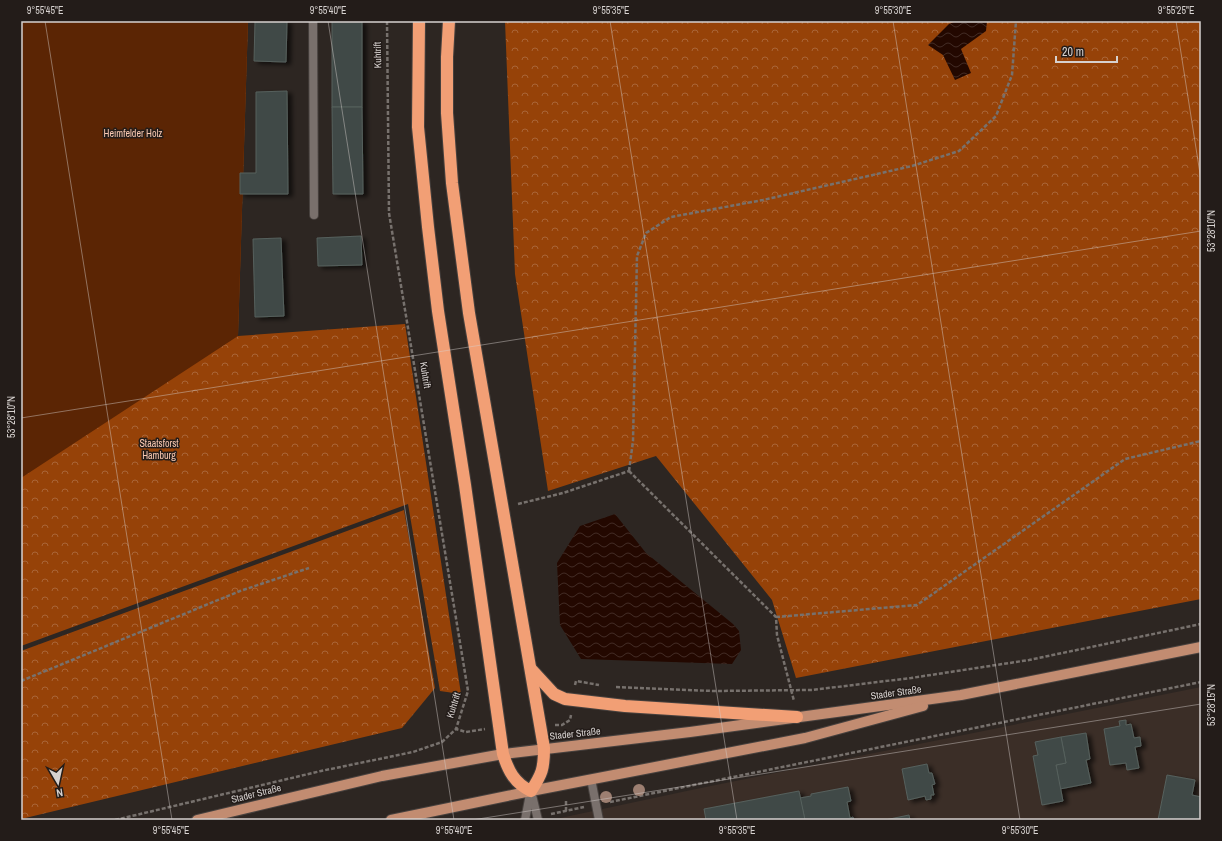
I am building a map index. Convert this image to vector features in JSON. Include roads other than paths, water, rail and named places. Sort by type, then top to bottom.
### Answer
[{"type":"highway","points":[[419,21],[418,127],[438,311],[503,754],[506,765],[514,779],[524,788],[531,791],[542,773],[544,748],[469,313],[452,183],[447,113],[447,57],[449,21]]},
{"type":"highway","points":[[531,669],[554,694],[564,699],[625,706],[798,718]]},
{"type":"main road","name":"Stader Straße","points":[[197,820],[284,798],[382,776],[503,754],[690,732],[961,695],[1201,647]]},
{"type":"main road","name":"Stader Straße","points":[[391,820],[591,779],[805,738],[961,695]]},
{"type":"lane","points":[[313,21],[314,215]]},
{"type":"lane","points":[[591,779],[599,820]]},
{"type":"lane","points":[[531,791],[538,818]]},
{"type":"lane","points":[[525,820],[531,791]]},
{"type":"water","points":[[956,21],[987,21],[986,31],[961,49],[971,73],[955,80],[943,55],[928,45],[949,24]]},
{"type":"water","points":[[615,514],[646,553],[733,624],[739,631],[741,650],[732,664],[581,659],[560,625],[557,563],[580,526]]},
{"type":"park label","name":"Heimfelder Holz","points":[[133,133]]},
{"type":"park label","name":"Staatsforst Hamburg","points":[[159,448]]}]
